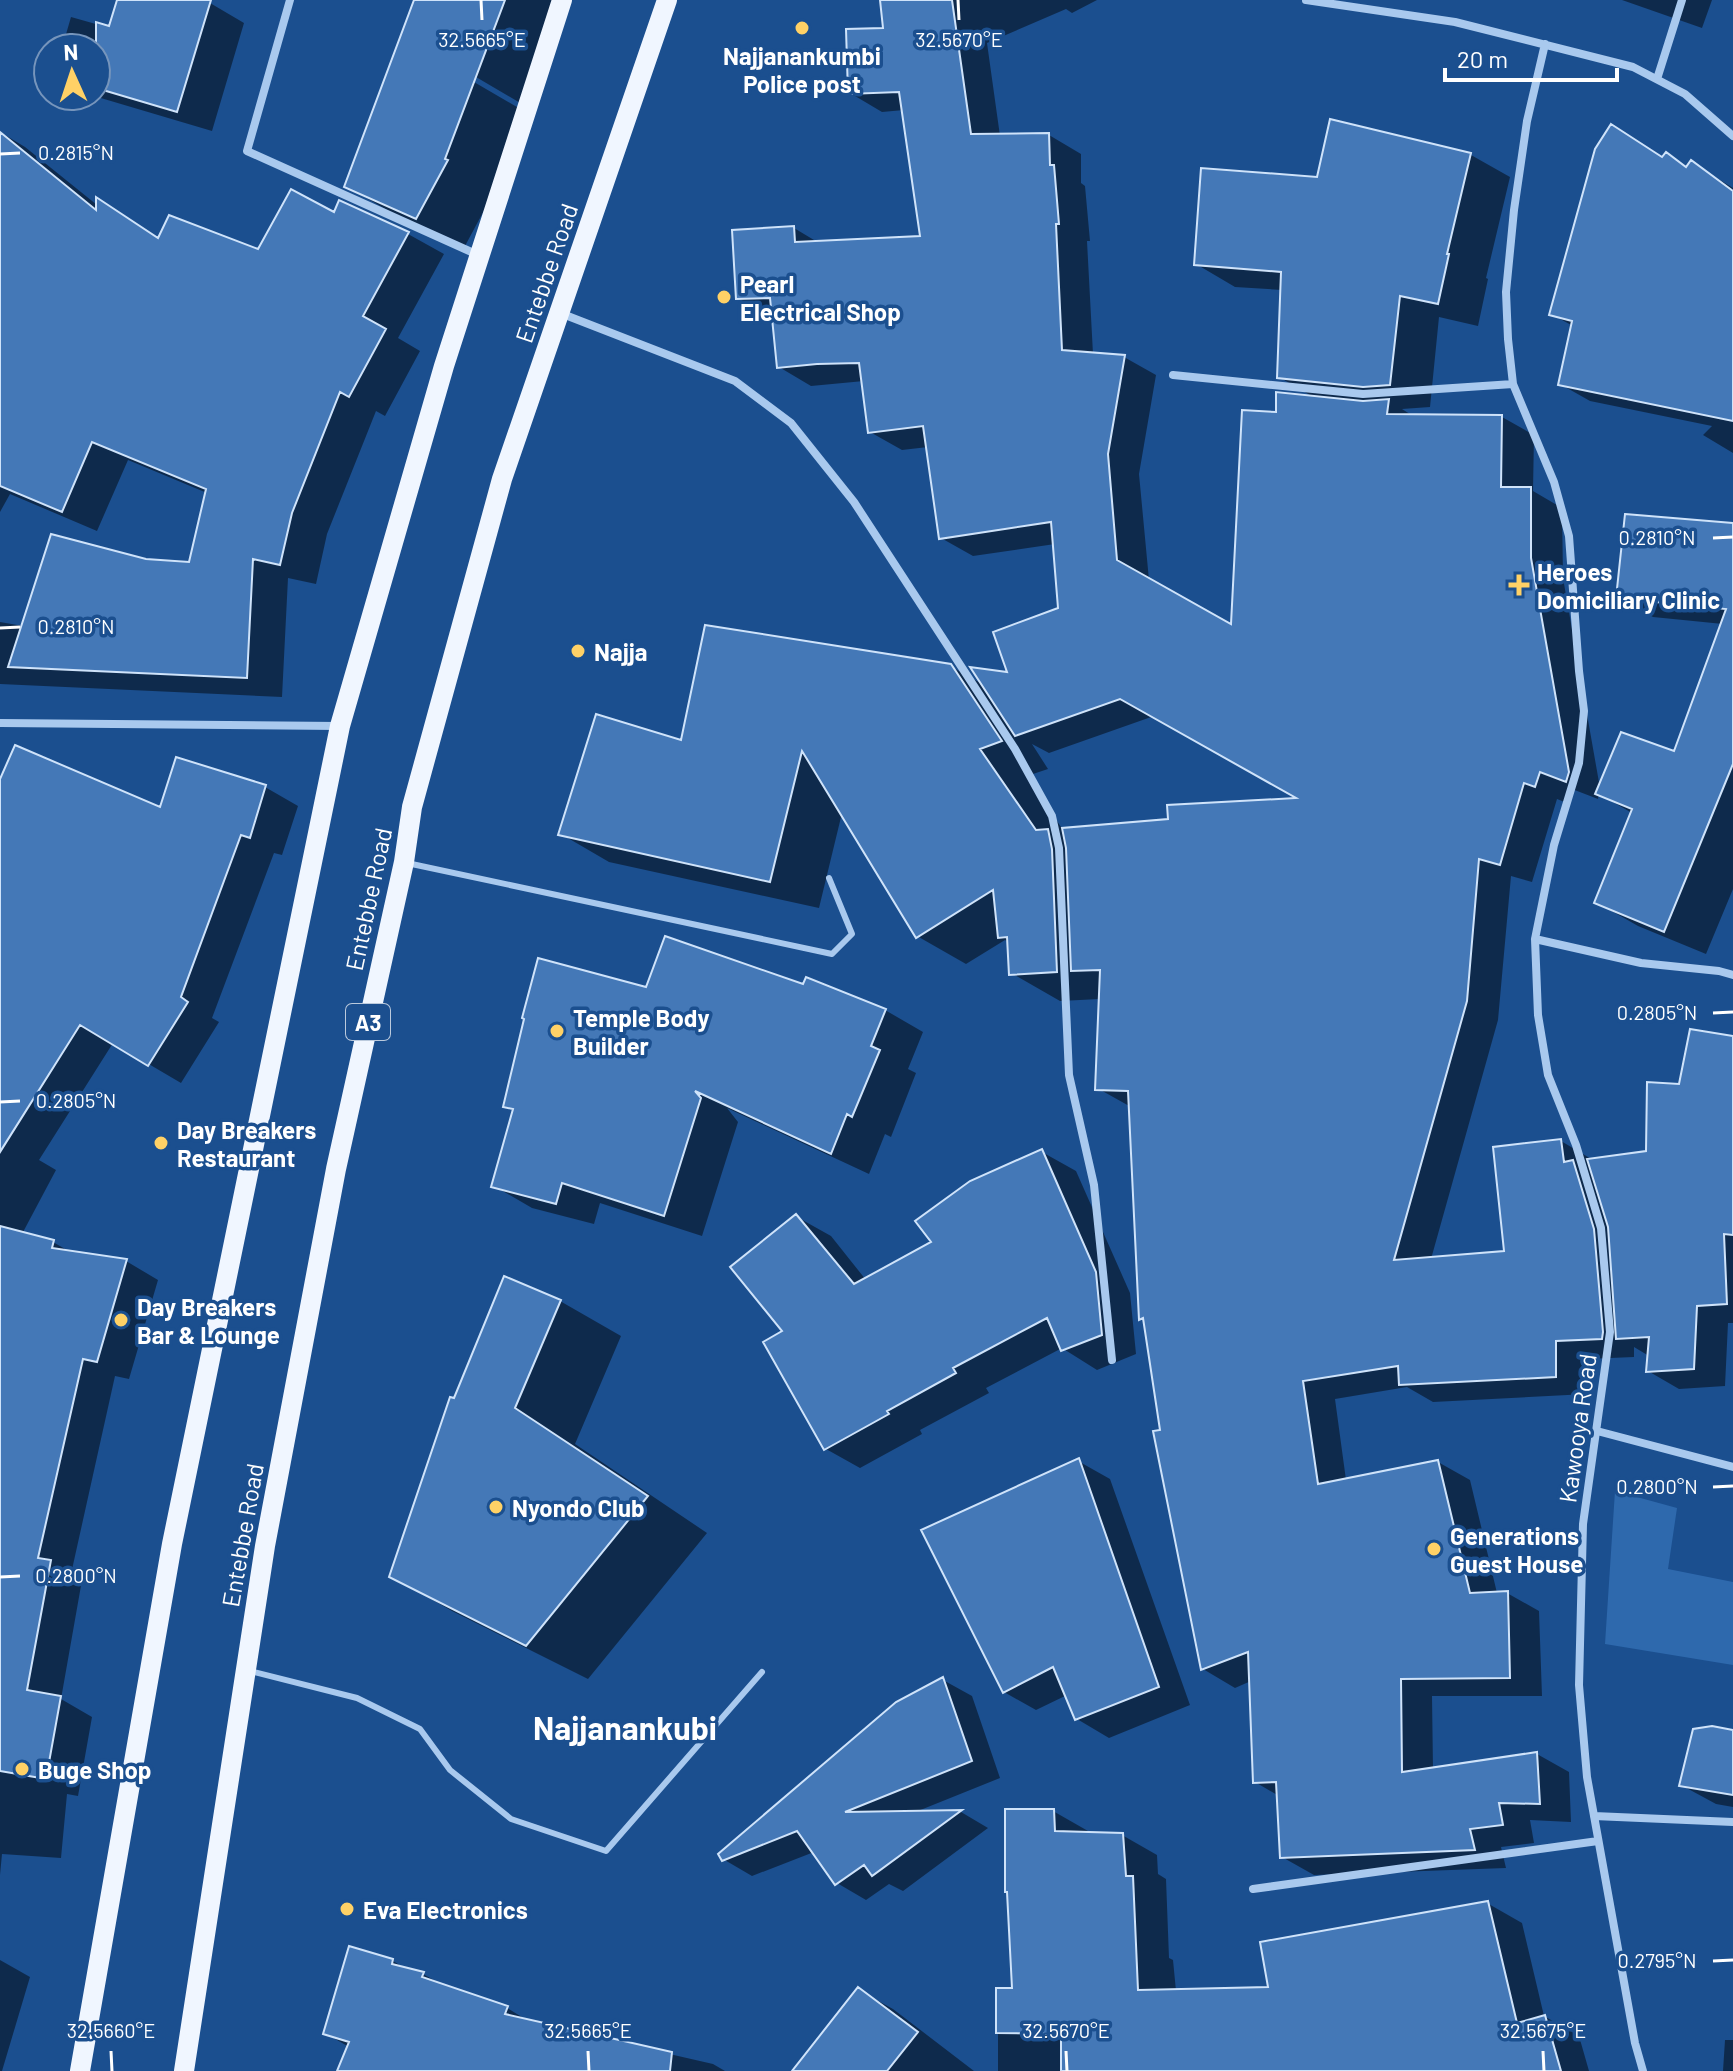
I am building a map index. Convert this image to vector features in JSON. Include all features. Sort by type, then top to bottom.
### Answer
[{"type":"main road","points":[[80,2071],[172,1544],[340,726],[444,366],[562,0]]},
{"type":"main road","name":"Entebbe Road","points":[[184,2071],[265,1546],[336,1169],[404,862],[412,807],[502,479],[667,0]]},
{"type":"street","points":[[290,0],[247,151],[479,255]]},
{"type":"street","points":[[1306,0],[1455,22],[1633,67],[1685,94],[1733,136]]},
{"type":"street","points":[[1657,79],[1682,0]]},
{"type":"street","name":"Kawooya Road","points":[[1545,44],[1527,121],[1514,210],[1508,278],[1508,339],[1513,384],[1554,482],[1569,536],[1584,711],[1579,763],[1554,845],[1535,939],[1538,1015],[1548,1075],[1576,1145],[1601,1228],[1610,1332],[1583,1524],[1579,1685],[1587,1777],[1635,2043],[1643,2071]]},
{"type":"street","points":[[560,313],[735,381],[791,423],[854,502],[1015,749],[1052,816],[1059,848],[1069,1075],[1094,1185],[1112,1360]]},
{"type":"street","points":[[1173,375],[1363,394],[1513,384]]},
{"type":"street","points":[[0,723],[340,726]]},
{"type":"street","points":[[1535,939],[1641,963],[1733,975]]},
{"type":"street","points":[[1597,1431],[1733,1467]]},
{"type":"street","points":[[1594,1816],[1733,1822]]},
{"type":"street","points":[[1253,1889],[1598,1841]]},
{"type":"lane","points":[[404,862],[832,954],[852,934],[829,878]]},
{"type":"lane","points":[[246,1670],[357,1698],[420,1729],[450,1770],[511,1819],[606,1851],[762,1672]]},
{"type":"shaded area","points":[[1615,1491],[1677,1508],[1668,1569],[1733,1582],[1733,1665],[1605,1644]]},
{"type":"building","points":[[117,0],[211,0],[177,112],[112,93],[112,32],[96,32],[96,22],[109,26]]},
{"type":"building","points":[[414,0],[505,0],[445,159],[448,160],[416,219],[344,187]]},
{"type":"building","points":[[880,0],[952,0],[971,134],[1049,133],[1050,165],[1054,165],[1059,224],[1056,224],[1062,350],[1125,355],[1108,454],[1117,560],[1231,624],[1242,410],[1276,412],[1276,392],[1363,401],[1389,399],[1387,414],[1502,415],[1501,487],[1531,487],[1531,558],[1569,772],[1566,782],[1540,772],[1535,787],[1524,783],[1500,865],[1479,859],[1467,1001],[1394,1260],[1504,1251],[1493,1147],[1561,1139],[1564,1162],[1573,1160],[1594,1229],[1602,1339],[1556,1341],[1556,1377],[1399,1385],[1398,1366],[1303,1381],[1318,1484],[1438,1460],[1470,1593],[1508,1591],[1510,1678],[1401,1679],[1402,1772],[1537,1752],[1540,1804],[1499,1803],[1503,1825],[1470,1829],[1475,1850],[1280,1858],[1276,1782],[1253,1783],[1248,1652],[1201,1670],[1153,1431],[1160,1430],[1143,1318],[1139,1320],[1128,1091],[1095,1090],[1100,970],[1071,971],[1066,848],[1062,828],[1168,819],[1167,805],[1296,798],[1120,699],[1015,736],[970,667],[1007,672],[993,632],[1058,608],[1051,522],[939,539],[923,426],[868,433],[859,363],[777,368],[770,298],[736,299],[732,230],[794,226],[795,242],[920,236],[899,92],[848,94],[846,29],[883,28]]},
{"type":"building","points":[[1330,119],[1471,153],[1438,304],[1400,296],[1390,385],[1363,387],[1277,378],[1281,272],[1194,265],[1201,168],[1317,177]]},
{"type":"building","points":[[1611,124],[1662,157],[1666,152],[1686,167],[1691,160],[1733,191],[1733,421],[1558,385],[1572,321],[1549,315],[1595,149]]},
{"type":"building","points":[[0,132],[96,210],[96,197],[158,238],[169,215],[258,249],[291,189],[334,212],[339,200],[409,232],[363,316],[386,329],[349,397],[340,392],[292,513],[280,565],[253,559],[247,678],[8,667],[51,534],[146,559],[189,562],[206,489],[92,442],[62,512],[0,486]]},
{"type":"building","points":[[1625,514],[1733,523],[1733,764],[1664,932],[1594,903],[1632,809],[1595,794],[1621,732],[1674,751],[1726,609],[1616,598]]},
{"type":"building","points":[[705,625],[951,664],[1002,741],[980,749],[1036,830],[1048,829],[1052,849],[1057,972],[1009,975],[1007,937],[998,938],[993,890],[916,938],[802,751],[770,882],[558,835],[596,714],[681,740]]},
{"type":"building","points":[[15,745],[160,807],[176,757],[266,785],[250,838],[241,835],[181,997],[188,1002],[148,1066],[80,1025],[0,1152],[0,779]]},
{"type":"building","points":[[665,936],[803,984],[806,977],[886,1009],[871,1046],[880,1050],[852,1117],[847,1114],[831,1154],[695,1091],[701,1098],[664,1216],[562,1183],[556,1204],[491,1187],[513,1109],[503,1107],[538,958],[646,987]]},
{"type":"building","points":[[1690,1029],[1733,1036],[1733,1235],[1724,1234],[1727,1304],[1697,1306],[1694,1369],[1646,1372],[1649,1337],[1616,1339],[1608,1227],[1587,1159],[1646,1151],[1647,1082],[1679,1084]]},
{"type":"building","points":[[1042,1149],[1096,1272],[1102,1335],[1061,1351],[1047,1318],[953,1368],[956,1373],[824,1450],[763,1342],[782,1331],[730,1267],[796,1214],[854,1284],[931,1242],[915,1221],[970,1181]]},
{"type":"building","points":[[0,1226],[54,1240],[52,1248],[127,1259],[97,1362],[83,1359],[38,1558],[51,1560],[27,1690],[61,1696],[46,1779],[0,1771]]},
{"type":"building","points":[[504,1276],[561,1300],[515,1408],[648,1496],[526,1646],[389,1577],[450,1397],[454,1398]]},
{"type":"building","points":[[1079,1458],[1159,1687],[1075,1720],[1053,1667],[1003,1693],[921,1530]]},
{"type":"building","points":[[943,1677],[972,1761],[845,1812],[962,1810],[872,1876],[864,1865],[835,1885],[797,1831],[722,1861],[718,1854],[896,1702]]},
{"type":"building","points":[[1712,1726],[1733,1730],[1733,1795],[1679,1786],[1693,1729]]},
{"type":"building","points":[[1005,1809],[1054,1809],[1055,1831],[1123,1833],[1126,1876],[1133,1876],[1138,1990],[1268,1987],[1260,1942],[1488,1901],[1517,2023],[1545,2015],[1561,2071],[1061,2071],[1061,2034],[996,2033],[996,1988],[1012,1988],[1005,1892]]},
{"type":"building","points":[[349,1946],[393,1959],[392,1964],[424,1972],[422,1977],[508,2006],[505,2014],[672,2052],[670,2071],[337,2071],[349,2042],[323,2034]]},
{"type":"building","points":[[858,1987],[918,2032],[887,2071],[792,2071]]},
{"type":"place","name":"Najjanankumbi Police post","points":[[802,28]]},
{"type":"place","name":"Pearl Electrical Shop","points":[[724,297]]},
{"type":"place","name":"Heroes Domiciliary Clinic","points":[[1519,585]]},
{"type":"place","name":"Najja","points":[[578,651]]},
{"type":"place","name":"Temple Body Builder","points":[[557,1031]]},
{"type":"place","name":"Day Breakers Restaurant","points":[[161,1143]]},
{"type":"place","name":"Day Breakers Bar & Lounge","points":[[121,1320]]},
{"type":"place","name":"Nyondo Club","points":[[496,1507]]},
{"type":"place","name":"Generations Guest House","points":[[1434,1549]]},
{"type":"place","name":"Buge Shop","points":[[22,1769]]},
{"type":"place","name":"Eva Electronics","points":[[347,1909]]},
{"type":"district","name":"Najjanankubi","points":[[625,1727]]}]
